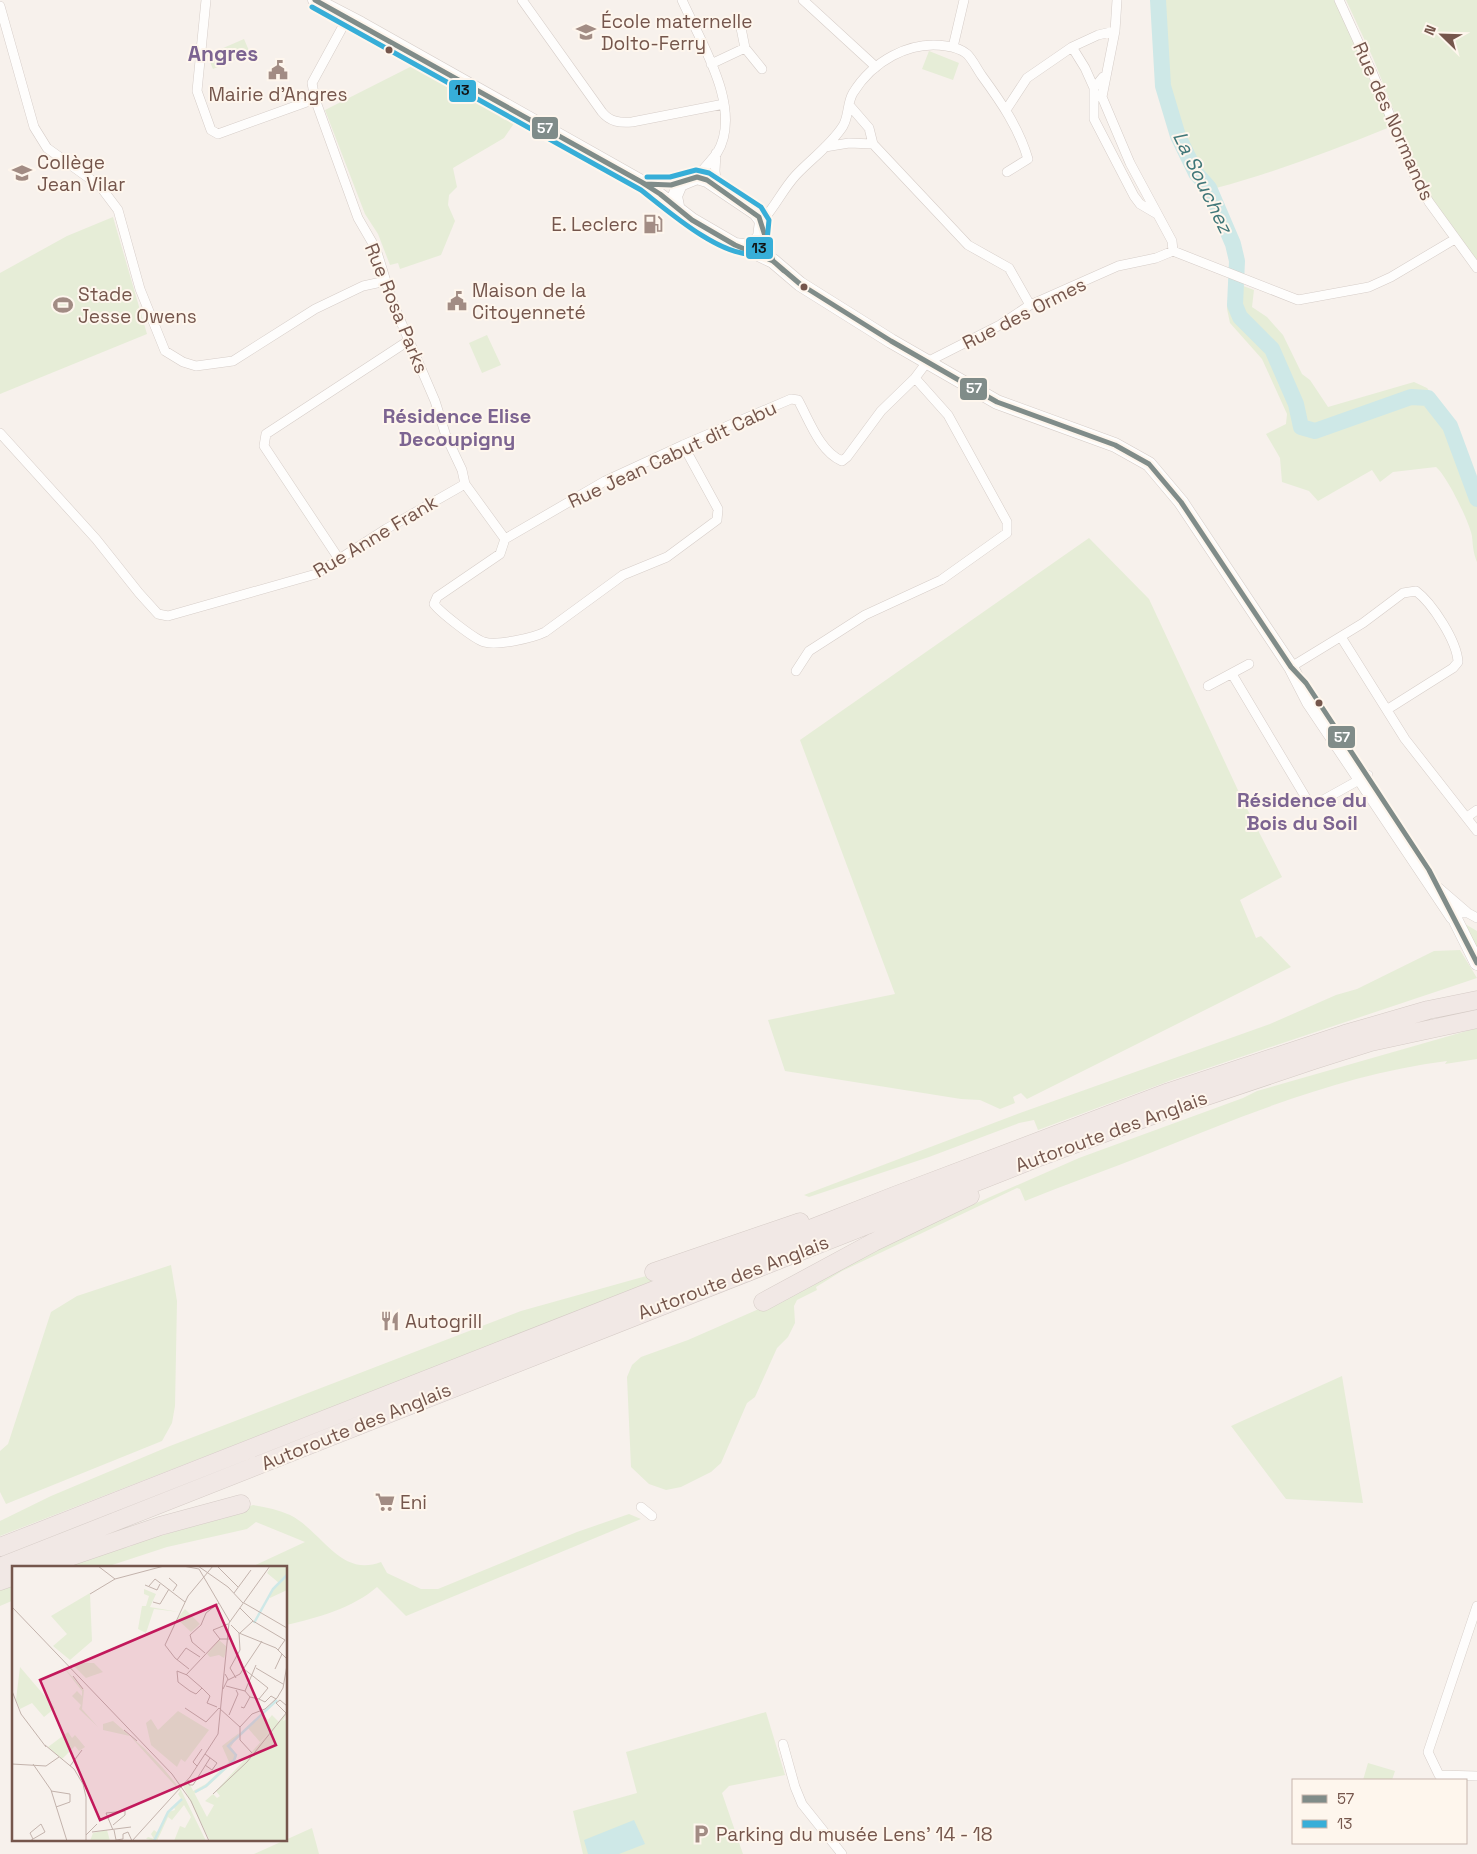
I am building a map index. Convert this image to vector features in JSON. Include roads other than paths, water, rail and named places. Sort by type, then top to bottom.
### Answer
[{"type":"highway","name":"Autoroute des Anglais","points":[[0,1547],[894,1196],[1240,1067],[1428,1010],[1477,1000]]},
{"type":"highway","name":"Autoroute des Anglais","points":[[0,1567],[1037,1158],[1241,1084],[1371,1042],[1477,1019]]},
{"type":"highway","points":[[763,1302],[912,1223],[981,1191],[1095,1145],[1119,1128]]},
{"type":"highway","points":[[654,1272],[765,1233],[857,1204],[894,1196]]},
{"type":"highway","points":[[43,1566],[160,1526],[241,1504]]},
{"type":"main road","points":[[315,0],[645,184],[692,220],[735,245],[746,248],[773,261],[800,284],[927,362],[997,402],[1115,445],[1149,464],[1180,502],[1291,667],[1306,683],[1453,917]]},
{"type":"main road","points":[[645,184],[680,184],[697,177],[707,180],[756,213],[773,261]]},
{"type":"main road","points":[[676,206],[675,196],[680,184]]},
{"type":"main road","points":[[746,248],[754,245],[762,226]]},
{"type":"main road","points":[[1365,777],[1439,888],[1477,962]]},
{"type":"street","points":[[206,0],[197,91],[211,130],[218,134],[315,99]]},
{"type":"street","points":[[522,0],[602,112],[612,120],[632,122],[724,104]]},
{"type":"street","points":[[682,0],[712,64],[724,104],[726,124],[716,153],[717,187]]},
{"type":"street","points":[[803,0],[876,67]]},
{"type":"street","points":[[953,47],[964,0]]},
{"type":"street","points":[[1117,0],[1114,32],[1102,97],[1115,132],[1172,241],[1173,251],[1298,300],[1369,287],[1391,278],[1455,239]]},
{"type":"street","name":"Rue des Normands","points":[[1339,0],[1372,72],[1414,174],[1429,202],[1477,268]]},
{"type":"street","points":[[0,6],[34,127],[47,148],[100,186],[118,210],[140,289],[165,351],[183,362],[196,366],[234,361],[315,309],[363,286],[386,281]]},
{"type":"street","name":"Rue Rosa Parks","points":[[348,17],[312,83],[315,99],[358,218],[376,249],[408,341],[441,414],[446,436],[462,470],[465,484],[504,539]]},
{"type":"street","points":[[741,28],[745,48],[762,69]]},
{"type":"street","points":[[1006,110],[1027,78],[1072,48],[1098,35],[1114,32]]},
{"type":"street","points":[[762,226],[794,177],[825,147],[843,126],[852,94],[876,67],[898,52],[916,45],[936,44],[953,47],[966,54],[1006,110],[1023,142],[1028,159],[1007,172]]},
{"type":"street","points":[[712,64],[745,48]]},
{"type":"street","points":[[1072,48],[1085,68],[1094,88],[1094,119],[1134,196],[1140,204],[1157,214]]},
{"type":"street","points":[[1094,88],[1105,75]]},
{"type":"street","points":[[850,106],[869,128],[873,144],[968,244],[1009,268],[1030,305]]},
{"type":"street","points":[[825,147],[849,143],[873,144]]},
{"type":"street","points":[[697,177],[716,153]]},
{"type":"street","name":"Rue des Ormes","points":[[927,362],[1000,325],[1030,305],[1118,266],[1156,258],[1173,251]]},
{"type":"street","points":[[339,559],[264,446],[266,434],[408,341]]},
{"type":"street","points":[[796,671],[810,652],[865,615],[940,580],[1007,533],[1007,522],[953,422],[939,403],[915,378],[927,362]]},
{"type":"street","name":"Rue Jean Cabut dit Cabu","points":[[504,539],[605,481],[682,445],[790,400],[798,400],[823,445],[833,457],[842,461],[881,412],[915,378]]},
{"type":"street","name":"Rue Anne Frank","points":[[0,433],[96,539],[139,594],[158,614],[168,616],[316,574],[386,529],[465,484]]},
{"type":"street","points":[[504,539],[500,554],[437,597],[434,604],[483,642],[494,643],[545,632],[623,575],[667,557],[717,520],[718,509],[682,445]]},
{"type":"street","points":[[1291,667],[1341,637],[1403,593],[1416,590],[1424,597],[1442,625],[1457,652],[1458,662],[1454,668],[1388,709]]},
{"type":"street","points":[[1341,637],[1388,709],[1405,740],[1477,831]]},
{"type":"street","points":[[1208,686],[1249,664]]},
{"type":"street","points":[[1232,674],[1309,803],[1316,804],[1365,777]]},
{"type":"street","points":[[1467,817],[1477,810]]},
{"type":"street","points":[[1439,888],[1468,913],[1477,918]]},
{"type":"street","points":[[1453,917],[1468,913]]},
{"type":"street","points":[[641,1508],[652,1516]]},
{"type":"street","points":[[1477,1606],[1428,1752],[1439,1775],[1477,1776]]},
{"type":"street","points":[[783,1744],[795,1787],[802,1804],[842,1854]]},
{"type":"water","points":[[634,1820],[645,1844],[619,1854],[588,1854],[584,1840]]},
{"type":"waterway","name":"La Souchez","points":[[1158,0],[1163,86],[1178,136],[1196,173],[1209,188],[1233,244],[1237,261],[1235,305],[1240,317],[1272,349],[1296,404],[1301,427],[1315,431],[1411,397],[1428,398],[1450,426],[1477,499]]},
{"type":"place","name":"École maternelle Dolto-Ferry","points":[[586,32]]},
{"type":"place","name":"Mairie d'Angres","points":[[278,70]]},
{"type":"place","name":"Collège Jean Vilar","points":[[22,173]]},
{"type":"place","name":"E. Leclerc","points":[[653,224]]},
{"type":"place","name":"Maison de la Citoyenneté","points":[[457,301]]},
{"type":"place","name":"Stade Jesse Owens","points":[[63,305]]},
{"type":"place","name":"Autogrill","points":[[390,1321]]},
{"type":"place","name":"Eni","points":[[385,1502]]},
{"type":"place","name":"Parking du musée Lens' 14 - 18","points":[[701,1834]]},
{"type":"district","name":"Angres","points":[[223,54]]},
{"type":"district","name":"Résidence Elise Decoupigny","points":[[457,428]]},
{"type":"district","name":"Résidence du Bois du Soil","points":[[1302,812]]}]
